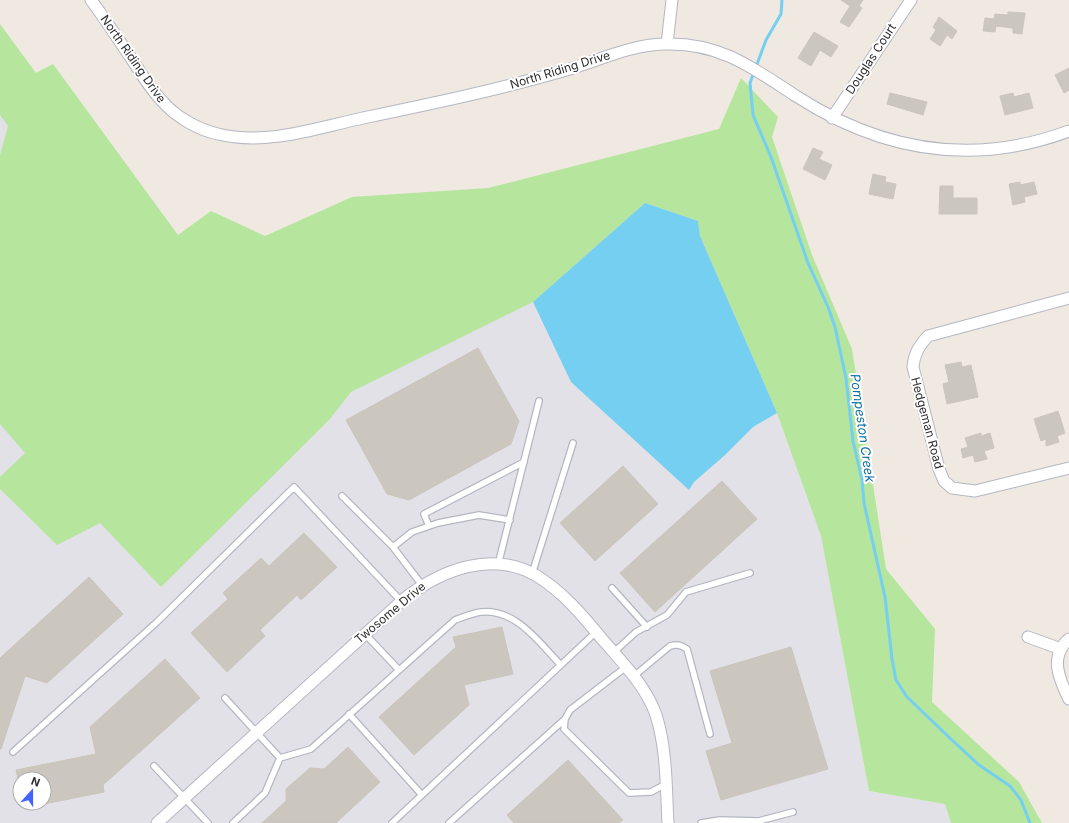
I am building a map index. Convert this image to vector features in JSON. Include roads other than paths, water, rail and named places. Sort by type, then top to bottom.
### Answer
[{"type":"street","name":"North Riding Drive","points":[[92,0],[149,86],[164,104],[190,123],[216,134],[233,137],[274,137],[464,97],[588,64],[627,49],[668,44],[705,48],[730,56],[766,74],[795,95],[832,118],[865,133],[896,142],[956,151],[985,150],[1018,145],[1069,131]]},
{"type":"street","points":[[668,44],[672,0]]},
{"type":"street","name":"Douglas Court","points":[[832,118],[911,0]]},
{"type":"street","name":"Hedgeman Road","points":[[1069,298],[928,336],[919,345],[914,356],[912,367],[939,469],[944,481],[952,488],[975,492],[1069,468]]},
{"type":"street","name":"Twosome Drive","points":[[157,823],[364,634],[401,601],[422,585],[454,569],[471,565],[498,565],[521,569],[532,574],[564,597],[634,676],[648,698],[655,714],[663,746],[668,823]]},
{"type":"street","points":[[1028,637],[1061,649]]},
{"type":"street","points":[[1069,639],[1061,649],[1057,662],[1058,676],[1069,699]]},
{"type":"lane","points":[[498,565],[539,401]]},
{"type":"lane","points":[[532,574],[573,443]]},
{"type":"lane","points":[[429,526],[424,514],[524,462]]},
{"type":"lane","points":[[13,752],[157,622],[294,487],[368,568],[401,601]]},
{"type":"lane","points":[[342,496],[393,548],[422,585]]},
{"type":"lane","points":[[393,548],[412,532],[429,526],[479,515],[510,520]]},
{"type":"lane","points":[[614,652],[636,632],[667,615],[686,592],[750,573]]},
{"type":"lane","points":[[612,588],[647,627]]},
{"type":"lane","points":[[233,823],[265,793],[280,758],[311,748],[455,620],[482,612],[497,612],[511,618],[523,626],[561,665]]},
{"type":"lane","points":[[392,823],[596,632]]},
{"type":"lane","points":[[364,634],[399,670]]},
{"type":"lane","points":[[634,676],[670,646],[675,644],[682,645],[687,649],[710,734]]},
{"type":"lane","points":[[448,823],[565,718],[570,710],[626,667]]},
{"type":"lane","points":[[225,698],[280,758]]},
{"type":"lane","points":[[349,714],[422,795]]},
{"type":"lane","points":[[565,718],[564,730],[629,793],[650,792],[666,784]]},
{"type":"lane","points":[[154,766],[208,823]]},
{"type":"lane","points":[[701,823],[720,820],[759,821],[793,812]]},
{"type":"water","points":[[645,203],[698,221],[700,236],[777,413],[753,427],[725,455],[694,482],[689,490],[571,382],[533,302]]},
{"type":"waterway","name":"Pompeston Creek","points":[[756,67],[766,40],[781,14],[782,0]]},
{"type":"waterway","name":"Pompeston Creek","points":[[754,72],[750,83],[753,115],[771,157],[808,263],[828,307],[835,327],[846,378],[853,441],[862,480],[864,503],[885,597],[892,659],[896,680],[907,697],[953,741],[979,765],[1010,786],[1021,800],[1030,823]]}]
